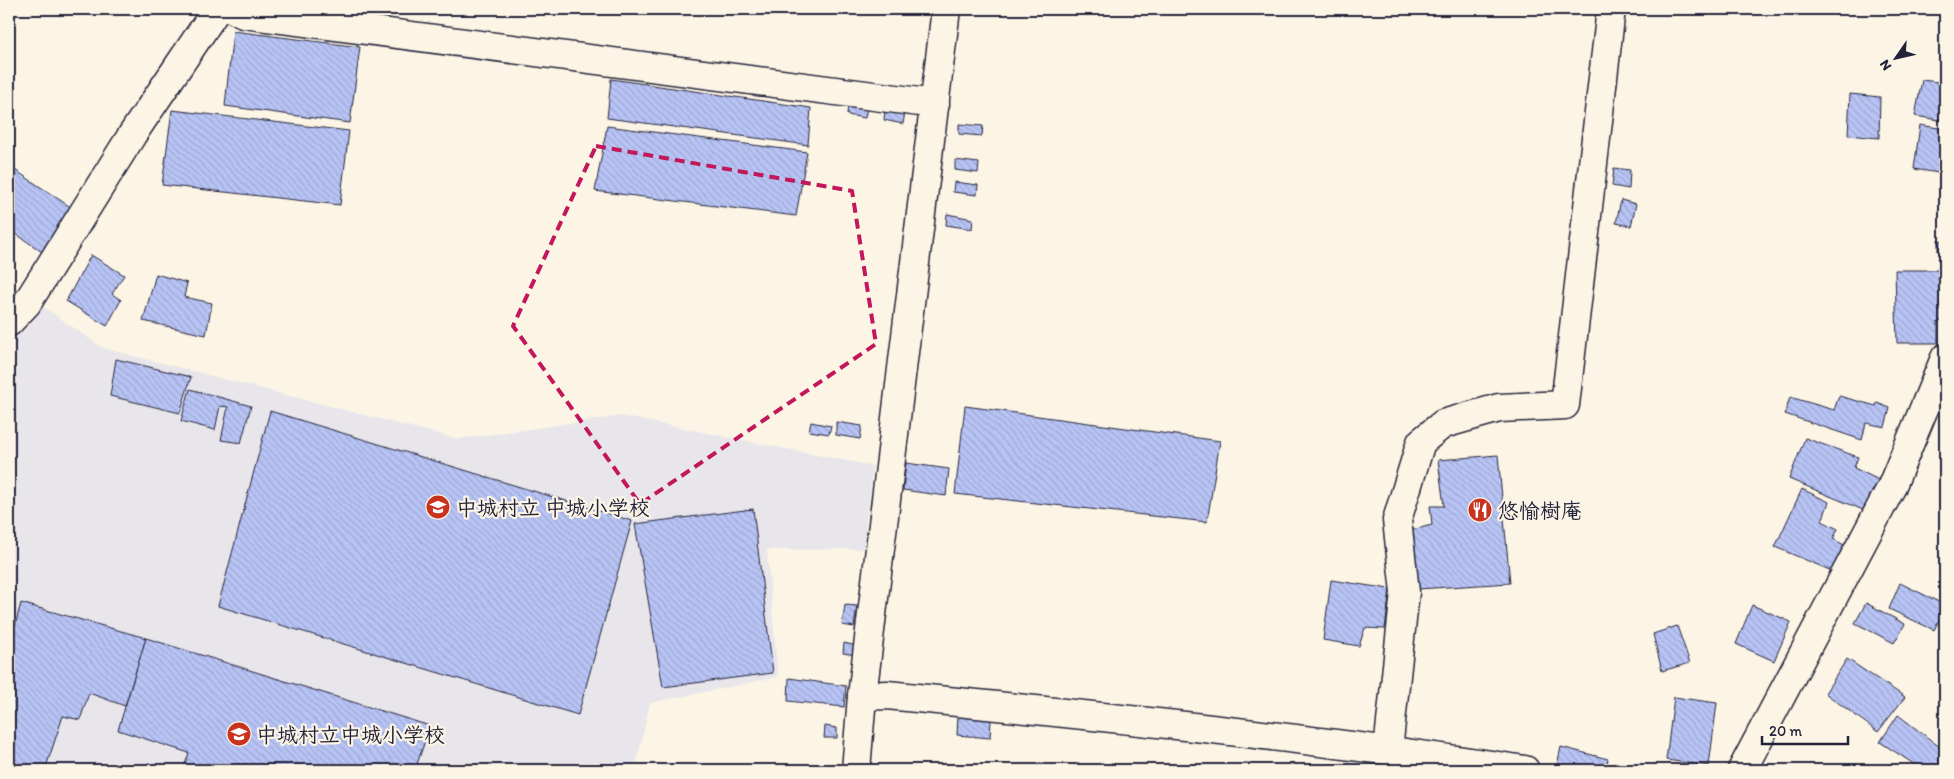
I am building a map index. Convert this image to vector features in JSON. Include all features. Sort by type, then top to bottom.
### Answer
[{"type":"street","points":[[9,322],[27,303],[132,135],[217,9]]},
{"type":"street","points":[[233,9],[243,14],[934,104]]},
{"type":"street","points":[[856,770],[862,696],[946,9]]},
{"type":"street","points":[[1388,750],[1405,592],[1397,520],[1421,442],[1443,424],[1499,408],[1565,405],[1611,9]]},
{"type":"street","points":[[1742,770],[1891,488],[1945,358]]},
{"type":"street","points":[[862,696],[887,695],[1124,718],[1388,750],[1525,770]]},
{"type":"highlighted area","points":[[596,146],[852,191],[876,344],[640,504],[513,326]]},
{"type":"shaded area","name":"中城村立 中城小学校","points":[[39,304],[103,348],[458,439],[621,416],[873,466],[863,549],[767,550],[778,677],[650,703],[635,770],[9,770],[9,339]]},
{"type":"building","points":[[233,31],[360,47],[350,123],[225,106]]},
{"type":"building","points":[[611,79],[811,108],[808,145],[607,118]]},
{"type":"building","points":[[1922,80],[1945,83],[1945,121],[1915,116]]},
{"type":"building","points":[[1850,94],[1880,97],[1879,138],[1848,135]]},
{"type":"building","points":[[848,103],[867,107],[865,118],[847,115]]},
{"type":"building","points":[[885,109],[905,112],[903,124],[884,120]]},
{"type":"building","points":[[172,110],[349,131],[340,205],[162,185]]},
{"type":"building","points":[[959,124],[983,126],[982,136],[959,134]]},
{"type":"building","points":[[1920,125],[1945,129],[1945,174],[1914,169]]},
{"type":"building","points":[[607,126],[807,152],[796,216],[595,191]]},
{"type":"building","points":[[955,160],[979,163],[978,173],[955,170]]},
{"type":"building","points":[[9,166],[75,210],[45,254],[9,229]]},
{"type":"building","points":[[1614,168],[1630,170],[1629,189],[1612,186]]},
{"type":"building","points":[[954,182],[978,185],[977,195],[953,192]]},
{"type":"building","points":[[1621,200],[1636,204],[1631,226],[1616,223]]},
{"type":"building","points":[[947,214],[973,219],[972,229],[946,225]]},
{"type":"building","points":[[1938,240],[1945,241],[1945,251],[1938,251]]},
{"type":"building","points":[[91,255],[124,275],[112,294],[121,300],[107,326],[66,301]]},
{"type":"building","points":[[1895,270],[1943,270],[1944,320],[1938,322],[1938,343],[1897,343]]},
{"type":"building","points":[[156,274],[187,283],[184,297],[212,303],[206,335],[143,321]]},
{"type":"building","points":[[116,359],[191,377],[180,413],[110,396]]},
{"type":"building","points":[[190,389],[251,406],[241,443],[221,440],[228,407],[220,406],[215,430],[181,421]]},
{"type":"building","points":[[1839,396],[1876,406],[1877,403],[1890,408],[1885,427],[1866,423],[1862,440],[1785,414],[1790,397],[1834,410]]},
{"type":"building","points":[[965,406],[1220,441],[1207,522],[955,494]]},
{"type":"building","points":[[270,411],[632,521],[578,715],[218,606]]},
{"type":"building","points":[[811,422],[831,426],[829,434],[809,431]]},
{"type":"building","points":[[836,422],[862,426],[860,439],[836,435]]},
{"type":"building","points":[[1805,438],[1858,457],[1854,468],[1881,481],[1868,512],[1789,479]]},
{"type":"building","points":[[1498,455],[1510,583],[1418,589],[1412,530],[1432,525],[1430,506],[1444,506],[1438,460]]},
{"type":"building","points":[[906,463],[949,469],[946,496],[903,490]]},
{"type":"building","points":[[1802,489],[1829,502],[1822,521],[1838,529],[1833,539],[1844,545],[1832,571],[1775,547]]},
{"type":"building","points":[[753,509],[773,673],[663,687],[635,524]]},
{"type":"building","points":[[1331,580],[1390,589],[1385,629],[1365,628],[1359,646],[1323,640]]},
{"type":"building","points":[[1900,583],[1945,605],[1934,630],[1889,609]]},
{"type":"building","points":[[21,603],[146,638],[125,706],[89,693],[80,720],[63,716],[45,770],[9,770],[9,648]]},
{"type":"building","points":[[1866,603],[1905,624],[1894,643],[1855,623]]},
{"type":"building","points":[[845,605],[857,606],[854,627],[842,625]]},
{"type":"building","points":[[1752,605],[1791,622],[1774,661],[1736,644]]},
{"type":"building","points":[[1677,626],[1690,663],[1662,671],[1653,634]]},
{"type":"building","points":[[146,638],[430,726],[415,770],[195,770],[184,767],[189,753],[118,730]]},
{"type":"building","points":[[844,643],[857,646],[856,655],[843,653]]},
{"type":"building","points":[[1847,659],[1905,697],[1878,732],[1825,693]]},
{"type":"building","points":[[789,678],[846,686],[844,707],[788,701]]},
{"type":"building","points":[[1674,697],[1717,703],[1709,766],[1666,760]]},
{"type":"building","points":[[958,715],[991,720],[990,738],[957,735]]},
{"type":"building","points":[[1898,715],[1945,751],[1945,761],[1938,770],[1923,770],[1880,742]]},
{"type":"building","points":[[825,726],[837,728],[837,738],[824,738]]},
{"type":"building","points":[[1561,747],[1608,759],[1605,770],[1556,770]]},
{"type":"place","name":"中城村立 中城小学校","points":[[438,507]]},
{"type":"place","name":"悠愉樹庵","points":[[1480,510]]},
{"type":"place","name":"中城村立中城小学校","points":[[239,734]]}]
